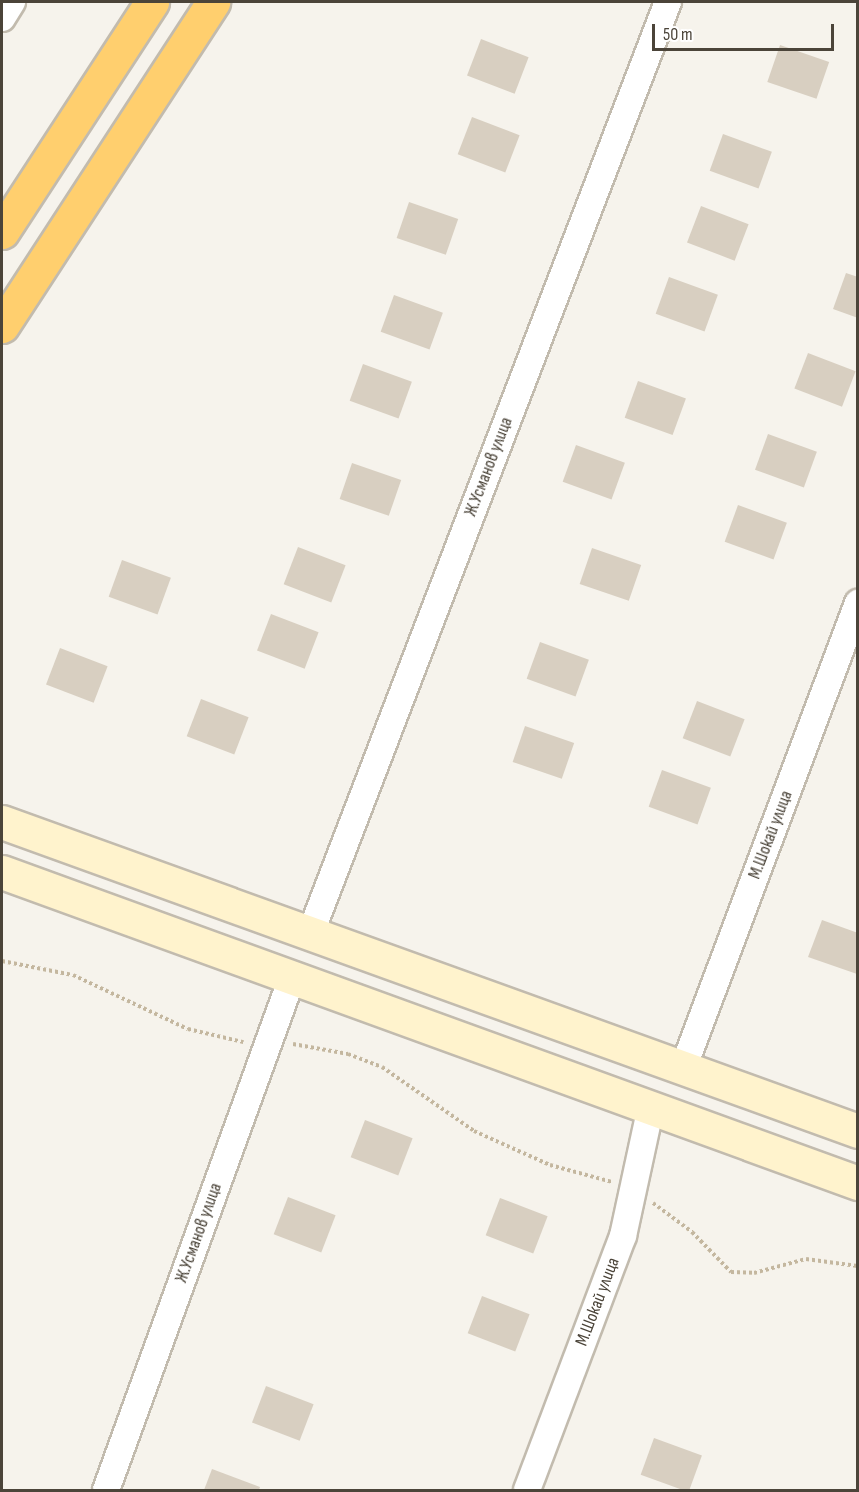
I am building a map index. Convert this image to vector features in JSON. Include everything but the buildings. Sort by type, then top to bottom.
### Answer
[{"type":"highway","points":[[2,232],[152,2]]},
{"type":"highway","points":[[2,326],[213,2]]},
{"type":"street","points":[[2,18],[12,2]]},
{"type":"street","name":"Ж.Усманов улица","points":[[311,932],[668,2]]},
{"type":"street","name":"М.Шокай улица","points":[[684,1066],[858,603]]},
{"type":"street","points":[[2,822],[684,1066],[858,1131]]},
{"type":"street","points":[[2,872],[293,975],[858,1183]]},
{"type":"street","name":"Ж.Усманов улица","points":[[106,1491],[293,975]]},
{"type":"street","name":"М.Шокай улица","points":[[527,1491],[623,1236],[651,1107]]},
{"type":"path","points":[[2,962],[73,975],[188,1029],[240,1042],[312,1045],[382,1067],[474,1131],[550,1165],[615,1182],[663,1208],[731,1272],[753,1273],[807,1259],[858,1266]]}]
